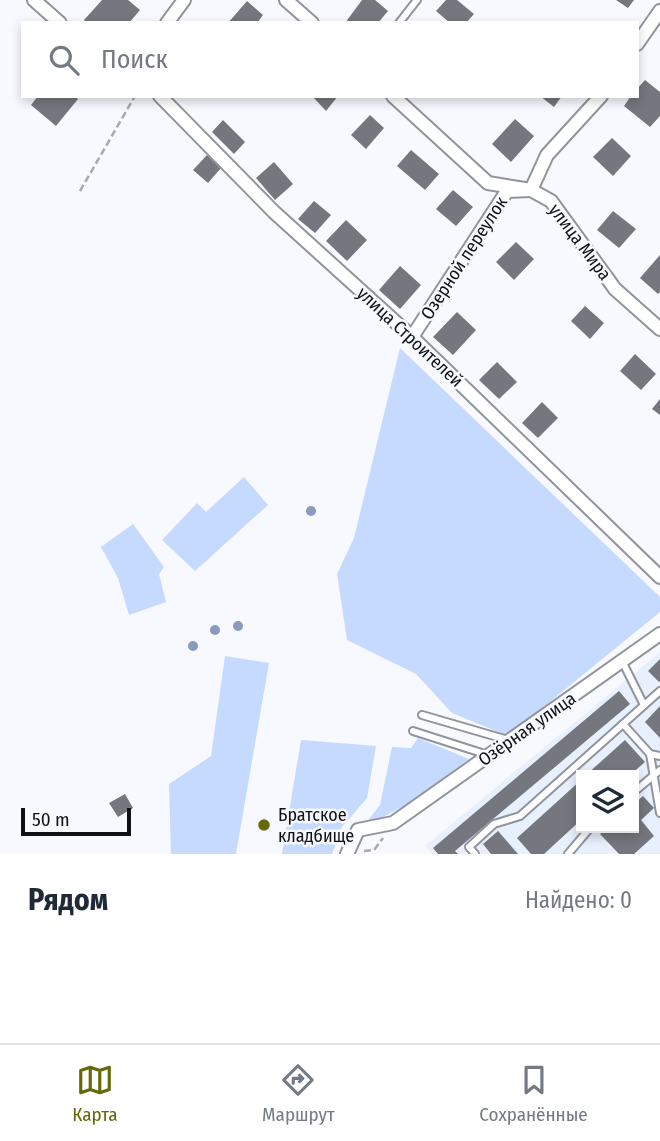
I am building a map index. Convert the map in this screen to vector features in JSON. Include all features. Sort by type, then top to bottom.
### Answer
[{"type":"street","points":[[34,0],[58,21]]},
{"type":"street","points":[[168,21],[184,0]]},
{"type":"street","points":[[286,0],[310,21]]},
{"type":"street","points":[[639,41],[660,11]]},
{"type":"street","name":"улица Строителей","points":[[162,98],[274,212],[412,337],[660,577]]},
{"type":"street","name":"улица Мира","points":[[395,98],[488,183],[531,190],[551,201],[615,289],[660,329]]},
{"type":"street","name":"Озерной переулок","points":[[412,337],[507,191],[531,190],[547,155],[599,98]]},
{"type":"street","name":"Озёрная улица","points":[[393,823],[623,663],[660,634]]},
{"type":"street","points":[[347,854],[358,831],[393,823]]},
{"type":"lane","points":[[401,21],[417,0]]},
{"type":"lane","points":[[623,663],[644,705]]},
{"type":"lane","points":[[475,854],[469,847],[494,824],[520,817],[660,691]]},
{"type":"lane","points":[[422,715],[510,740]]},
{"type":"lane","points":[[623,723],[650,754],[657,772],[660,814]]},
{"type":"lane","points":[[413,731],[489,755]]},
{"type":"lane","points":[[650,754],[660,756]]},
{"type":"lane","points":[[639,788],[657,772]]},
{"type":"lane","points":[[568,854],[586,833]]},
{"type":"path","points":[[80,191],[134,98]]},
{"type":"path","points":[[347,854],[374,850],[393,823]]},
{"type":"shaded area","points":[[400,348],[660,597],[660,612],[508,736],[452,713],[416,674],[347,640],[337,574],[354,538]]},
{"type":"shaded area","points":[[244,477],[268,505],[195,571],[162,540],[197,503],[206,512]]},
{"type":"shaded area","points":[[133,524],[164,567],[159,574],[166,602],[129,615],[118,578],[101,547]]},
{"type":"shaded area","points":[[660,652],[660,854],[432,854],[425,846]]},
{"type":"shaded area","points":[[225,656],[269,663],[236,854],[171,854],[169,784],[211,756]]},
{"type":"shaded area","points":[[418,738],[469,759],[404,806],[362,828],[380,805],[392,747],[411,748]]},
{"type":"shaded area","points":[[301,740],[376,746],[367,798],[342,827],[332,854],[282,854]]},
{"type":"building","points":[[102,0],[128,0],[140,10],[131,21],[84,20]]},
{"type":"building","points":[[362,0],[375,0],[388,11],[380,21],[346,21]]},
{"type":"building","points":[[446,0],[457,0],[474,14],[468,21],[448,21],[436,11]]},
{"type":"building","points":[[616,0],[634,0],[628,8]]},
{"type":"building","points":[[247,1],[263,15],[258,21],[230,21]]},
{"type":"building","points":[[645,80],[660,92],[660,116],[650,127],[624,106],[630,98],[639,98],[639,87]]},
{"type":"building","points":[[36,98],[78,99],[56,126],[31,105]]},
{"type":"building","points":[[314,98],[336,98],[326,111]]},
{"type":"building","points":[[543,98],[561,98],[554,107]]},
{"type":"building","points":[[370,115],[384,128],[366,149],[351,135]]},
{"type":"building","points":[[515,119],[534,136],[511,162],[492,144]]},
{"type":"building","points":[[223,120],[245,142],[234,154],[212,132]]},
{"type":"building","points":[[612,138],[631,156],[613,176],[593,157]]},
{"type":"building","points":[[411,150],[439,174],[425,190],[397,166]]},
{"type":"building","points":[[207,155],[221,168],[208,183],[193,170]]},
{"type":"building","points":[[274,162],[293,184],[275,200],[256,178]]},
{"type":"building","points":[[453,190],[473,207],[456,226],[436,209]]},
{"type":"building","points":[[314,201],[331,215],[315,233],[298,219]]},
{"type":"building","points":[[613,211],[636,229],[619,248],[597,230]]},
{"type":"building","points":[[346,220],[367,240],[347,261],[326,241]]},
{"type":"building","points":[[516,242],[534,259],[514,280],[496,262]]},
{"type":"building","points":[[660,255],[660,292],[658,294],[640,278]]},
{"type":"building","points":[[400,266],[421,285],[400,309],[379,290]]},
{"type":"building","points":[[585,306],[604,323],[590,339],[571,321]]},
{"type":"building","points":[[457,312],[476,330],[453,355],[433,337]]},
{"type":"building","points":[[635,354],[656,374],[641,390],[620,371]]},
{"type":"building","points":[[497,362],[517,382],[499,399],[479,380]]},
{"type":"building","points":[[660,399],[660,415],[652,409]]},
{"type":"building","points":[[542,402],[558,418],[538,438],[522,423]]},
{"type":"building","points":[[660,659],[660,681],[659,682],[648,671]]},
{"type":"building","points":[[619,691],[630,704],[455,851],[458,854],[438,854],[433,848]]},
{"type":"building","points":[[660,706],[660,738],[645,722]]},
{"type":"building","points":[[625,740],[645,762],[636,770],[592,770]]},
{"type":"building","points":[[576,785],[576,825],[544,854],[531,854],[517,838]]},
{"type":"building","points":[[125,794],[133,808],[118,817],[109,803]]},
{"type":"building","points":[[643,796],[654,808],[641,820],[654,836],[634,854],[619,854],[600,834],[639,833],[639,800]]},
{"type":"building","points":[[498,831],[518,854],[491,854],[483,844]]},
{"type":"place","name":"Братское кладбище","points":[[264,825]]}]
